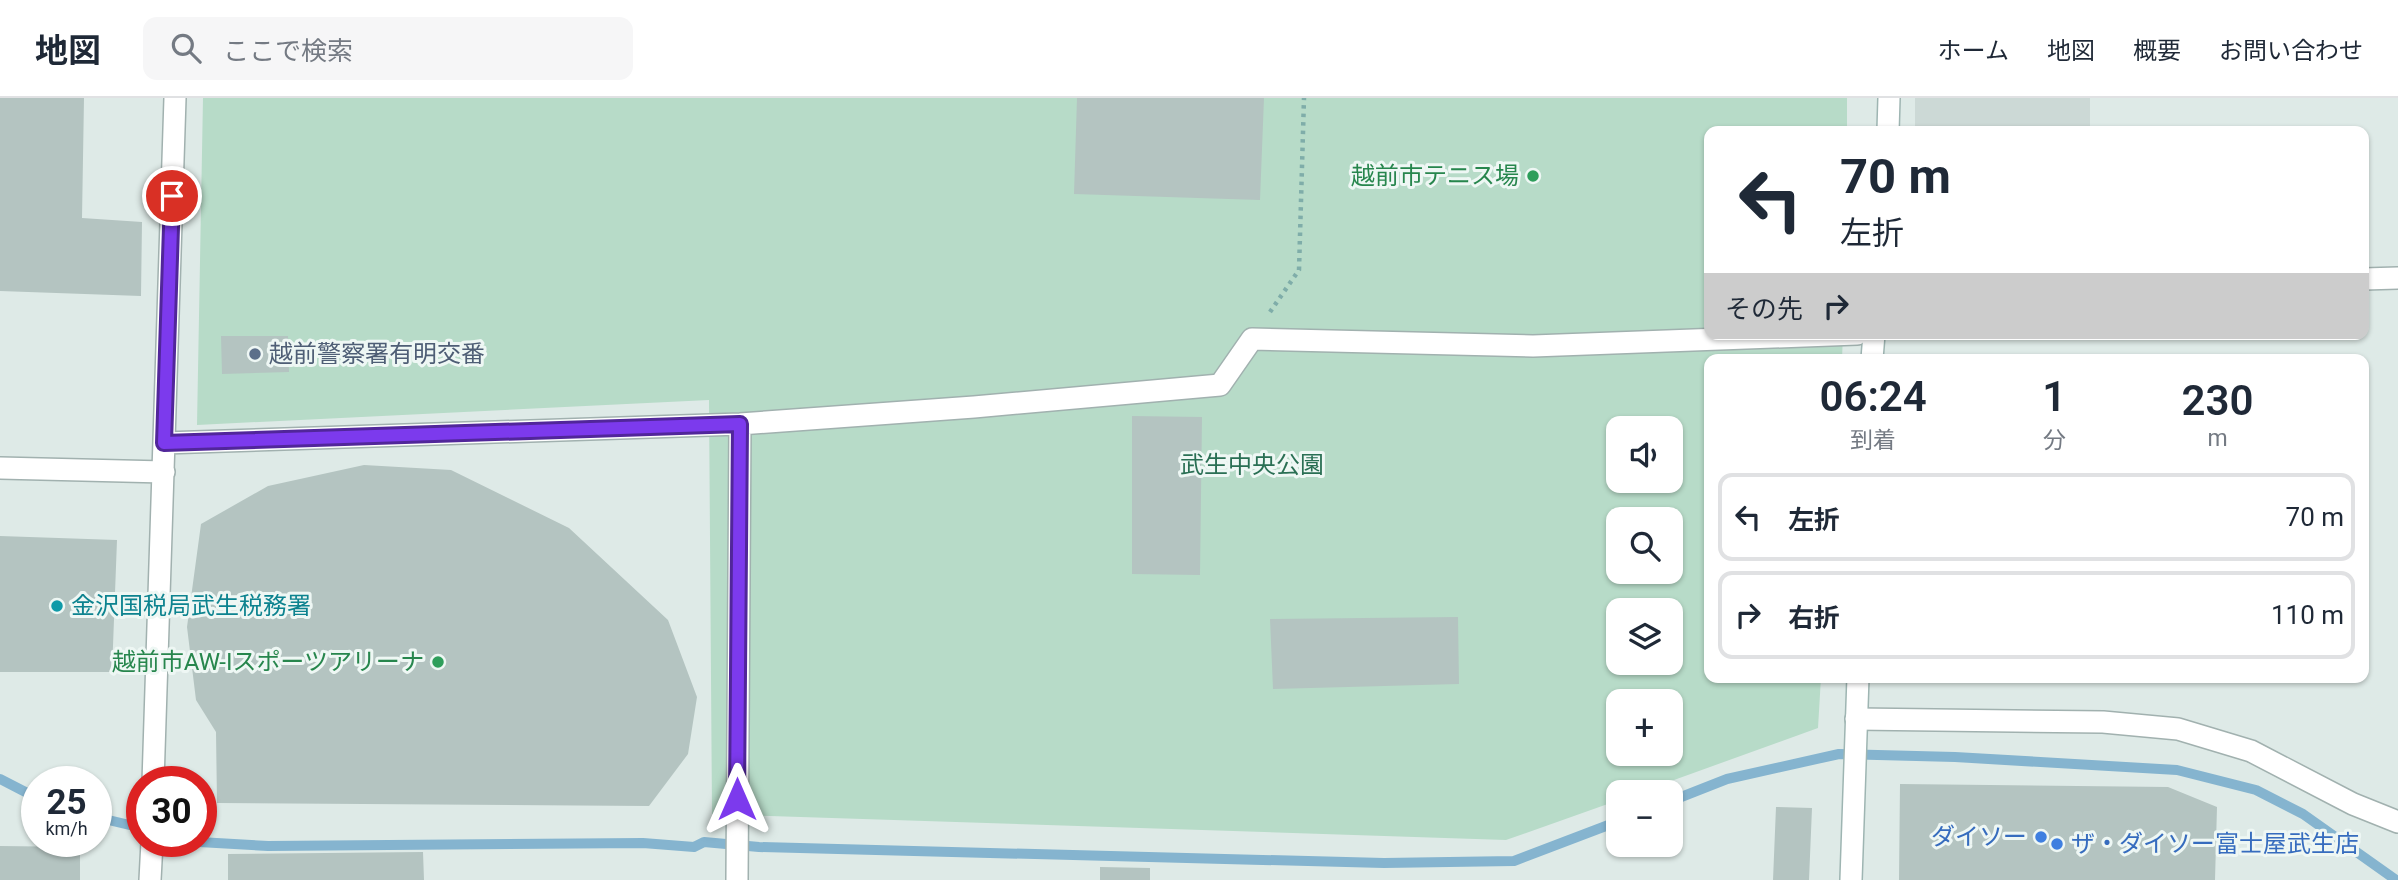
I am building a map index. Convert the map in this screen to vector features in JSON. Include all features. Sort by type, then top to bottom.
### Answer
[{"type":"street","points":[[154,766],[175,98]]},
{"type":"street","points":[[1888,126],[1889,98]]},
{"type":"street","points":[[2369,279],[2398,278]]},
{"type":"street","points":[[164,443],[740,424],[1220,385],[1252,339],[1533,346],[1704,340]]},
{"type":"street","points":[[737,880],[740,424]]},
{"type":"street","points":[[0,468],[164,472]]},
{"type":"street","points":[[1851,880],[1858,683]]},
{"type":"street","points":[[1856,719],[2103,722],[2178,729],[2251,751],[2353,804],[2398,822]]},
{"type":"street","points":[[150,880],[151,857]]},
{"type":"path","points":[[1252,339],[1299,270],[1304,98]]},
{"type":"shaded area","points":[[1915,98],[2090,98],[2090,126],[1915,126]]},
{"type":"green space","name":"武生中央公園","points":[[203,98],[1847,98],[1847,126],[1704,126],[1704,340],[1843,340],[1842,354],[1704,354],[1704,683],[1821,683],[1818,728],[1674,780],[1606,780],[1606,805],[1506,840],[712,814],[709,400],[197,425]]},
{"type":"building","points":[[0,98],[84,98],[82,218],[142,222],[141,296],[0,291]]},
{"type":"building","points":[[1077,98],[1264,98],[1260,200],[1074,194]]},
{"type":"building","name":"越前警察署有明交番","points":[[221,336],[288,336],[289,372],[222,374]]},
{"type":"building","points":[[1132,416],[1202,417],[1200,575],[1132,574]]},
{"type":"building","name":"越前市AW-Iスポーツアリーナ","points":[[364,465],[451,470],[569,528],[668,620],[697,697],[688,754],[649,806],[217,803],[216,732],[196,700],[187,627],[201,524],[268,486]]},
{"type":"building","name":"金沢国税局武生税務署","points":[[0,536],[117,540],[112,672],[0,672]]},
{"type":"building","points":[[1458,617],[1459,684],[1273,689],[1270,619]]},
{"type":"building","name":"ザ・ダイソー富士屋武生店","points":[[1900,784],[2168,787],[2217,807],[2215,880],[1899,880]]},
{"type":"building","points":[[1776,807],[1812,808],[1809,880],[1773,880]]},
{"type":"building","points":[[0,846],[21,846],[21,857],[80,857],[80,880],[0,880]]},
{"type":"building","points":[[423,852],[424,880],[228,880],[228,854]]},
{"type":"building","points":[[1100,867],[1150,868],[1150,880],[1100,880]]},
{"type":"waterway","points":[[1683,796],[1727,779],[1839,754],[1955,757],[2177,770],[2256,790],[2303,814],[2396,880]]},
{"type":"waterway","points":[[0,779],[21,790]]},
{"type":"waterway","points":[[112,821],[126,824]]},
{"type":"waterway","points":[[217,843],[268,846],[643,843],[694,847],[704,842],[759,847],[1384,863],[1514,861],[1606,826]]},
{"type":"place","name":"越前市テニス場","points":[[1533,176]]},
{"type":"place","name":"越前警察署有明交番","points":[[255,354]]},
{"type":"place","name":"金沢国税局武生税務署","points":[[57,606]]},
{"type":"place","name":"越前市AW-Iスポーツアリーナ","points":[[438,662]]},
{"type":"place","name":"ダイソー","points":[[2041,837]]},
{"type":"place","name":"ザ・ダイソー富士屋武生店","points":[[2057,844]]},
{"type":"route","points":[[172,196],[164,443],[740,424],[737,799]]}]
